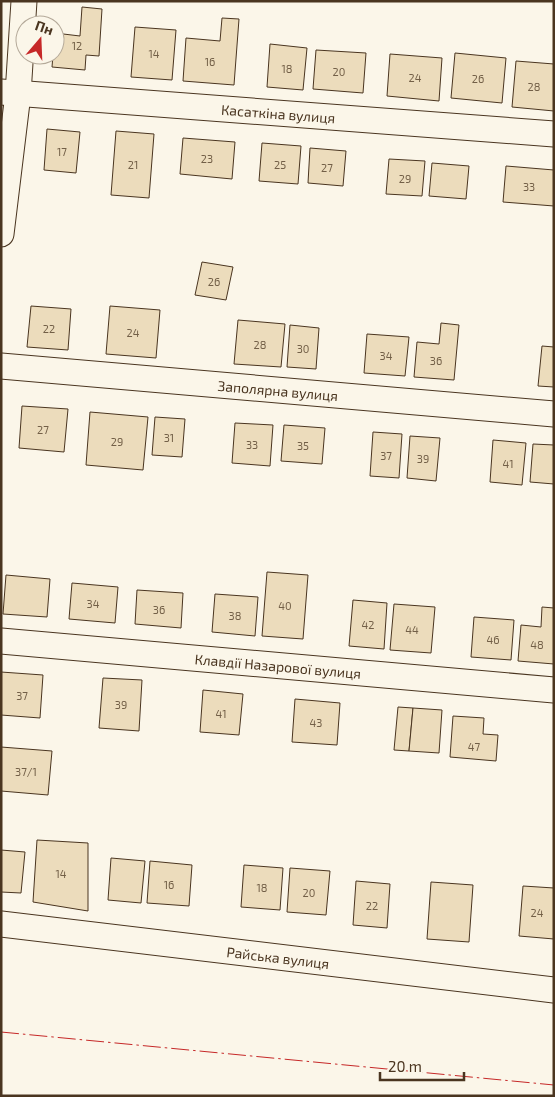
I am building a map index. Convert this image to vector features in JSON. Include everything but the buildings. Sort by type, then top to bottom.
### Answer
[{"type":"street","points":[[1,234],[9,93],[24,1]]},
{"type":"street","name":"Касаткіна вулиця","points":[[9,93],[554,134]]},
{"type":"street","name":"Заполярна вулиця","points":[[1,366],[554,414]]},
{"type":"street","name":"Клавдії Назарової вулиця","points":[[1,640],[554,690]]},
{"type":"street","name":"Райська вулиця","points":[[1,924],[554,990]]},
{"type":"power","points":[[1,1032],[554,1085]]}]
